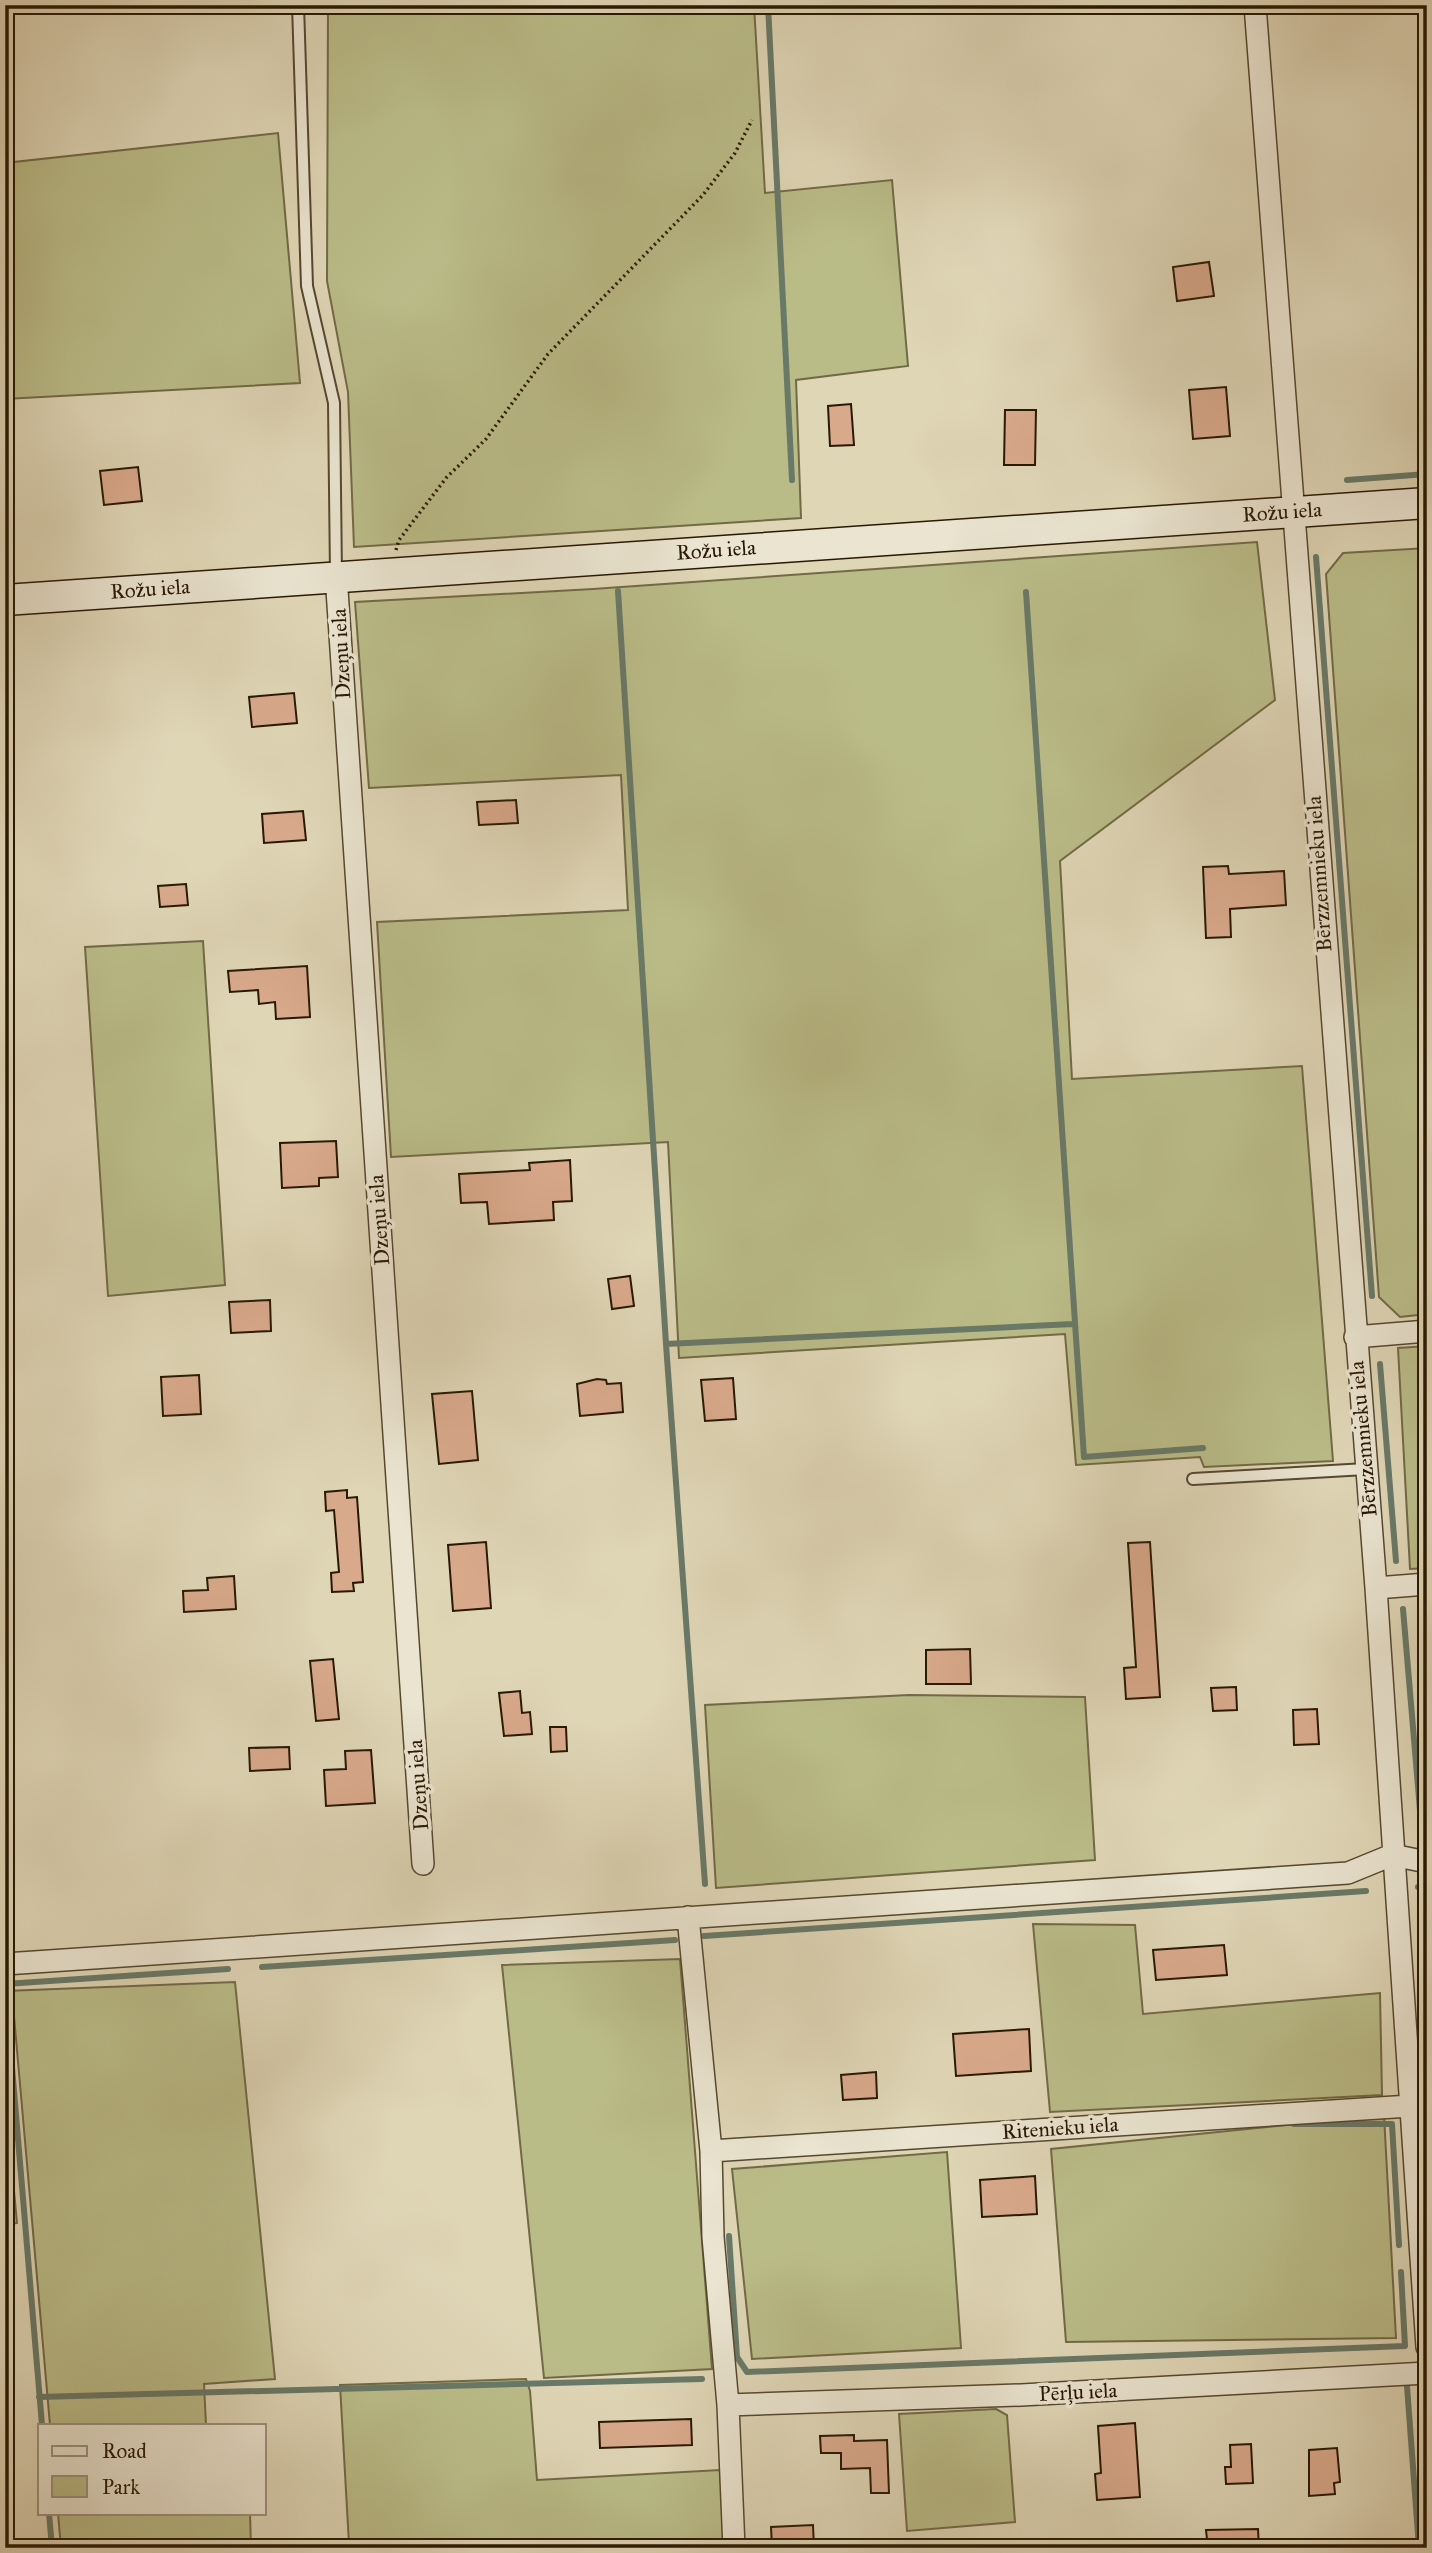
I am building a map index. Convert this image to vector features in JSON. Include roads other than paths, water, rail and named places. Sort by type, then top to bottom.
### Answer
[{"type":"street","name":"Bērzzemnieku iela","points":[[1255,5],[1292,522],[1376,1588],[1427,2347]]},
{"type":"street","name":"Rožu iela","points":[[5,600],[336,575],[1292,522],[1427,503]]},
{"type":"street","name":"Dzeņu iela","points":[[336,575],[423,1864]]},
{"type":"street","points":[[1355,1337],[1427,1331]]},
{"type":"street","points":[[1376,1588],[1427,1584]]},
{"type":"street","points":[[5,1964],[1348,1873],[1392,1855],[1427,1862]]},
{"type":"street","points":[[688,1917],[711,2151],[713,2237],[728,2404],[734,2548]]},
{"type":"street","name":"Ritenieku iela","points":[[711,2151],[1410,2106]]},
{"type":"street","name":"Pērļu iela","points":[[728,2404],[1021,2395],[1427,2373]]},
{"type":"lane","points":[[298,5],[307,286],[334,403],[336,575]]},
{"type":"lane","points":[[1193,1479],[1366,1469]]},
{"type":"waterway","points":[[768,5],[792,480]]},
{"type":"waterway","points":[[1347,480],[1427,474]]},
{"type":"waterway","points":[[1316,557],[1372,1296]]},
{"type":"waterway","points":[[618,591],[666,1344],[705,1884]]},
{"type":"waterway","points":[[1026,592],[1084,1457],[1203,1448]]},
{"type":"waterway","points":[[666,1344],[1073,1324]]},
{"type":"waterway","points":[[1380,1364],[1396,1561]]},
{"type":"waterway","points":[[1403,1609],[1422,1834]]},
{"type":"waterway","points":[[1418,1887],[1427,1887]]},
{"type":"waterway","points":[[704,1936],[1366,1891]]},
{"type":"waterway","points":[[262,1967],[675,1940]]},
{"type":"waterway","points":[[5,1984],[228,1969]]},
{"type":"waterway","points":[[5,2023],[10,2043],[42,2424]]},
{"type":"waterway","points":[[1294,2124],[1392,2124],[1399,2245]]},
{"type":"waterway","points":[[729,2236],[737,2357],[747,2372],[1405,2346],[1401,2272]]},
{"type":"waterway","points":[[39,2397],[702,2379]]},
{"type":"waterway","points":[[1407,2386],[1419,2548]]},
{"type":"waterway","points":[[49,2514],[52,2548]]}]
